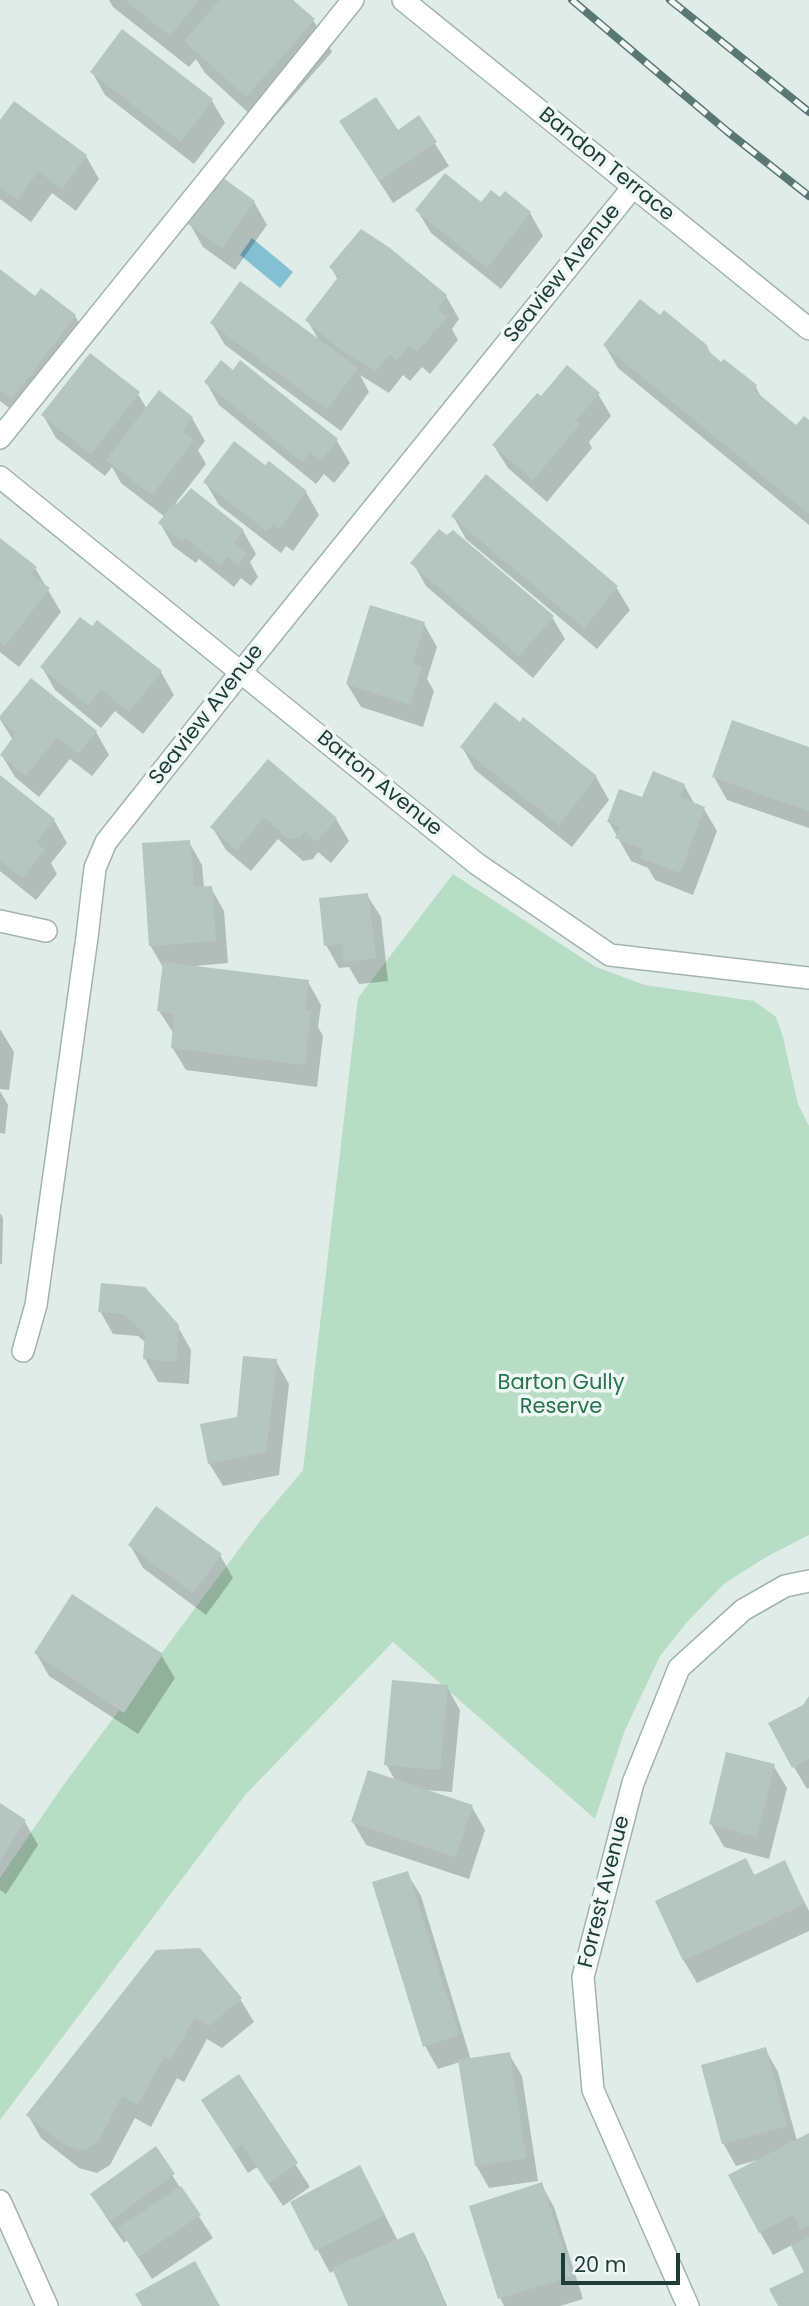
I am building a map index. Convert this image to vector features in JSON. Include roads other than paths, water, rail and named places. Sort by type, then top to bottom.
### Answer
[{"type":"street","points":[[0,438],[353,0]]},
{"type":"street","name":"Bandon Terrace","points":[[403,0],[809,329]]},
{"type":"street","name":"Seaview Avenue","points":[[23,1351],[36,1305],[95,868],[106,842],[240,672],[633,187]]},
{"type":"street","name":"Barton Avenue","points":[[0,477],[477,864],[610,955],[809,978]]},
{"type":"street","points":[[0,921],[46,931]]},
{"type":"street","name":"Forrest Avenue","points":[[688,2306],[593,2090],[583,1977],[633,1783],[679,1668],[743,1609],[785,1586],[809,1581]]},
{"type":"street","points":[[0,2201],[47,2306]]},
{"type":"water","points":[[252,238],[293,272],[280,288],[240,255]]},
{"type":"railway","points":[[572,0],[728,132],[809,196]]},
{"type":"railway","points":[[670,0],[809,112]]},
{"type":"park label","name":"Barton Gully Reserve","points":[[561,1396]]}]
